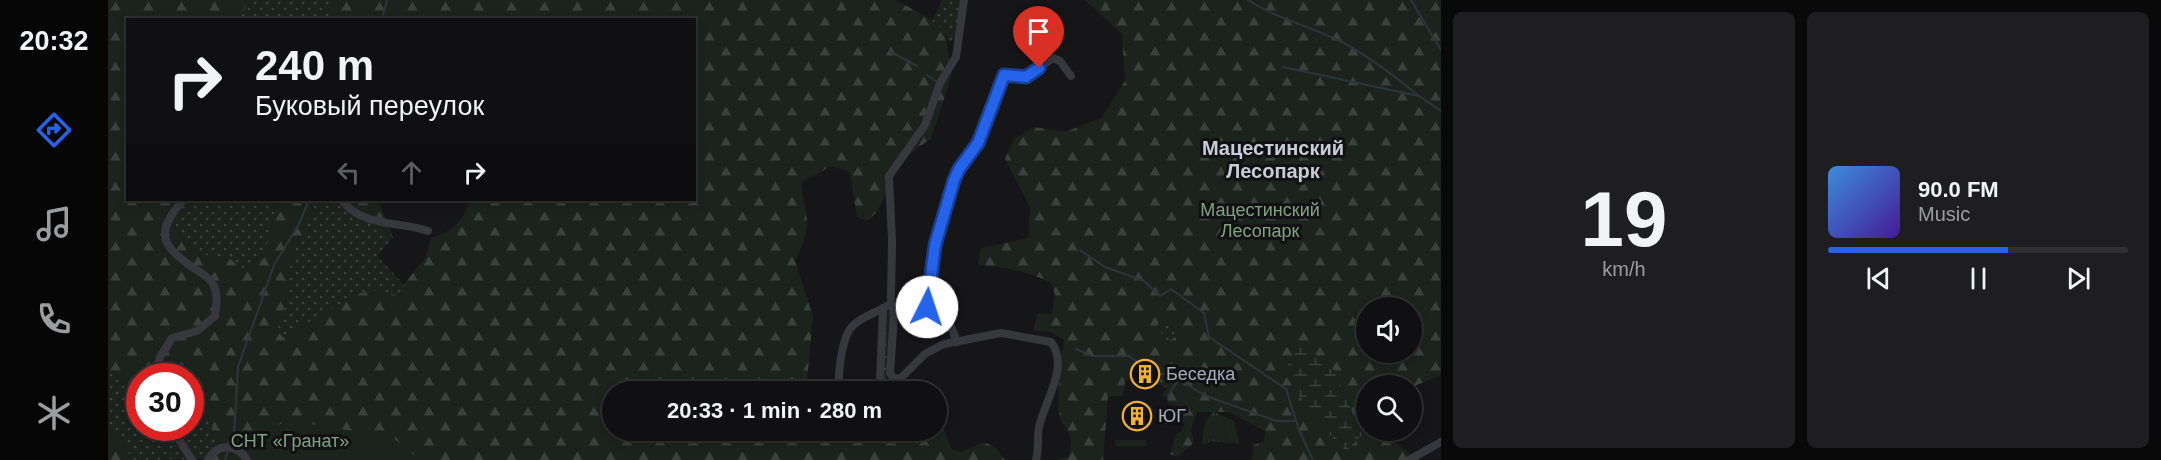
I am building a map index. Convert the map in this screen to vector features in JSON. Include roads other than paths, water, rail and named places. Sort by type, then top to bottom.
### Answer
[{"type":"street","points":[[964,0],[956,57],[940,83],[925,125],[889,176],[891,304],[894,315],[890,373],[897,379],[904,376],[935,347],[957,342],[1001,333],[1046,340],[1054,346],[1056,373],[1050,402],[1040,424],[1036,460]]},
{"type":"street","points":[[957,342],[950,324],[927,307],[935,245],[956,175],[978,143],[1004,75],[1026,77],[1053,58],[1060,61],[1071,76]]},
{"type":"street","points":[[158,363],[172,338],[197,331],[215,316],[218,298],[213,283],[165,244],[164,230],[182,201]]},
{"type":"street","points":[[343,201],[359,215],[386,224],[399,223],[428,231]]},
{"type":"street","points":[[838,381],[844,335],[853,324],[891,304]]},
{"type":"street","points":[[880,381],[883,308]]},
{"type":"street","points":[[180,441],[192,460]]},
{"type":"street","points":[[1409,460],[1441,442]]},
{"type":"street","points":[[208,460],[218,448],[224,446],[238,449],[247,460]]},
{"type":"waterway","points":[[382,18],[387,0]]},
{"type":"waterway","points":[[1248,0],[1351,47],[1419,96]]},
{"type":"waterway","points":[[1411,0],[1441,50]]},
{"type":"waterway","points":[[891,52],[917,66]]},
{"type":"waterway","points":[[1283,67],[1419,96],[1441,111]]},
{"type":"waterway","points":[[927,75],[937,82]]},
{"type":"waterway","points":[[230,445],[234,434],[238,367],[274,265],[299,224],[309,201]]},
{"type":"waterway","points":[[1080,250],[1105,267],[1144,281],[1160,296],[1171,289],[1204,313],[1209,337],[1286,389],[1299,430],[1313,460]]},
{"type":"waterway","points":[[1076,349],[1092,356],[1129,356],[1150,372],[1173,376],[1204,395],[1276,421],[1295,421]]},
{"type":"waterway","points":[[1168,396],[1178,380]]},
{"type":"waterway","points":[[225,460],[228,450]]},
{"type":"place","name":"Беседка","points":[[1145,374]]},
{"type":"place","name":"ЮГ","points":[[1137,416]]},
{"type":"district","name":"Мацестинский Лесопарк","points":[[1273,160]]},
{"type":"park label","name":"СНТ «Гранат»","points":[[290,441]]}]
